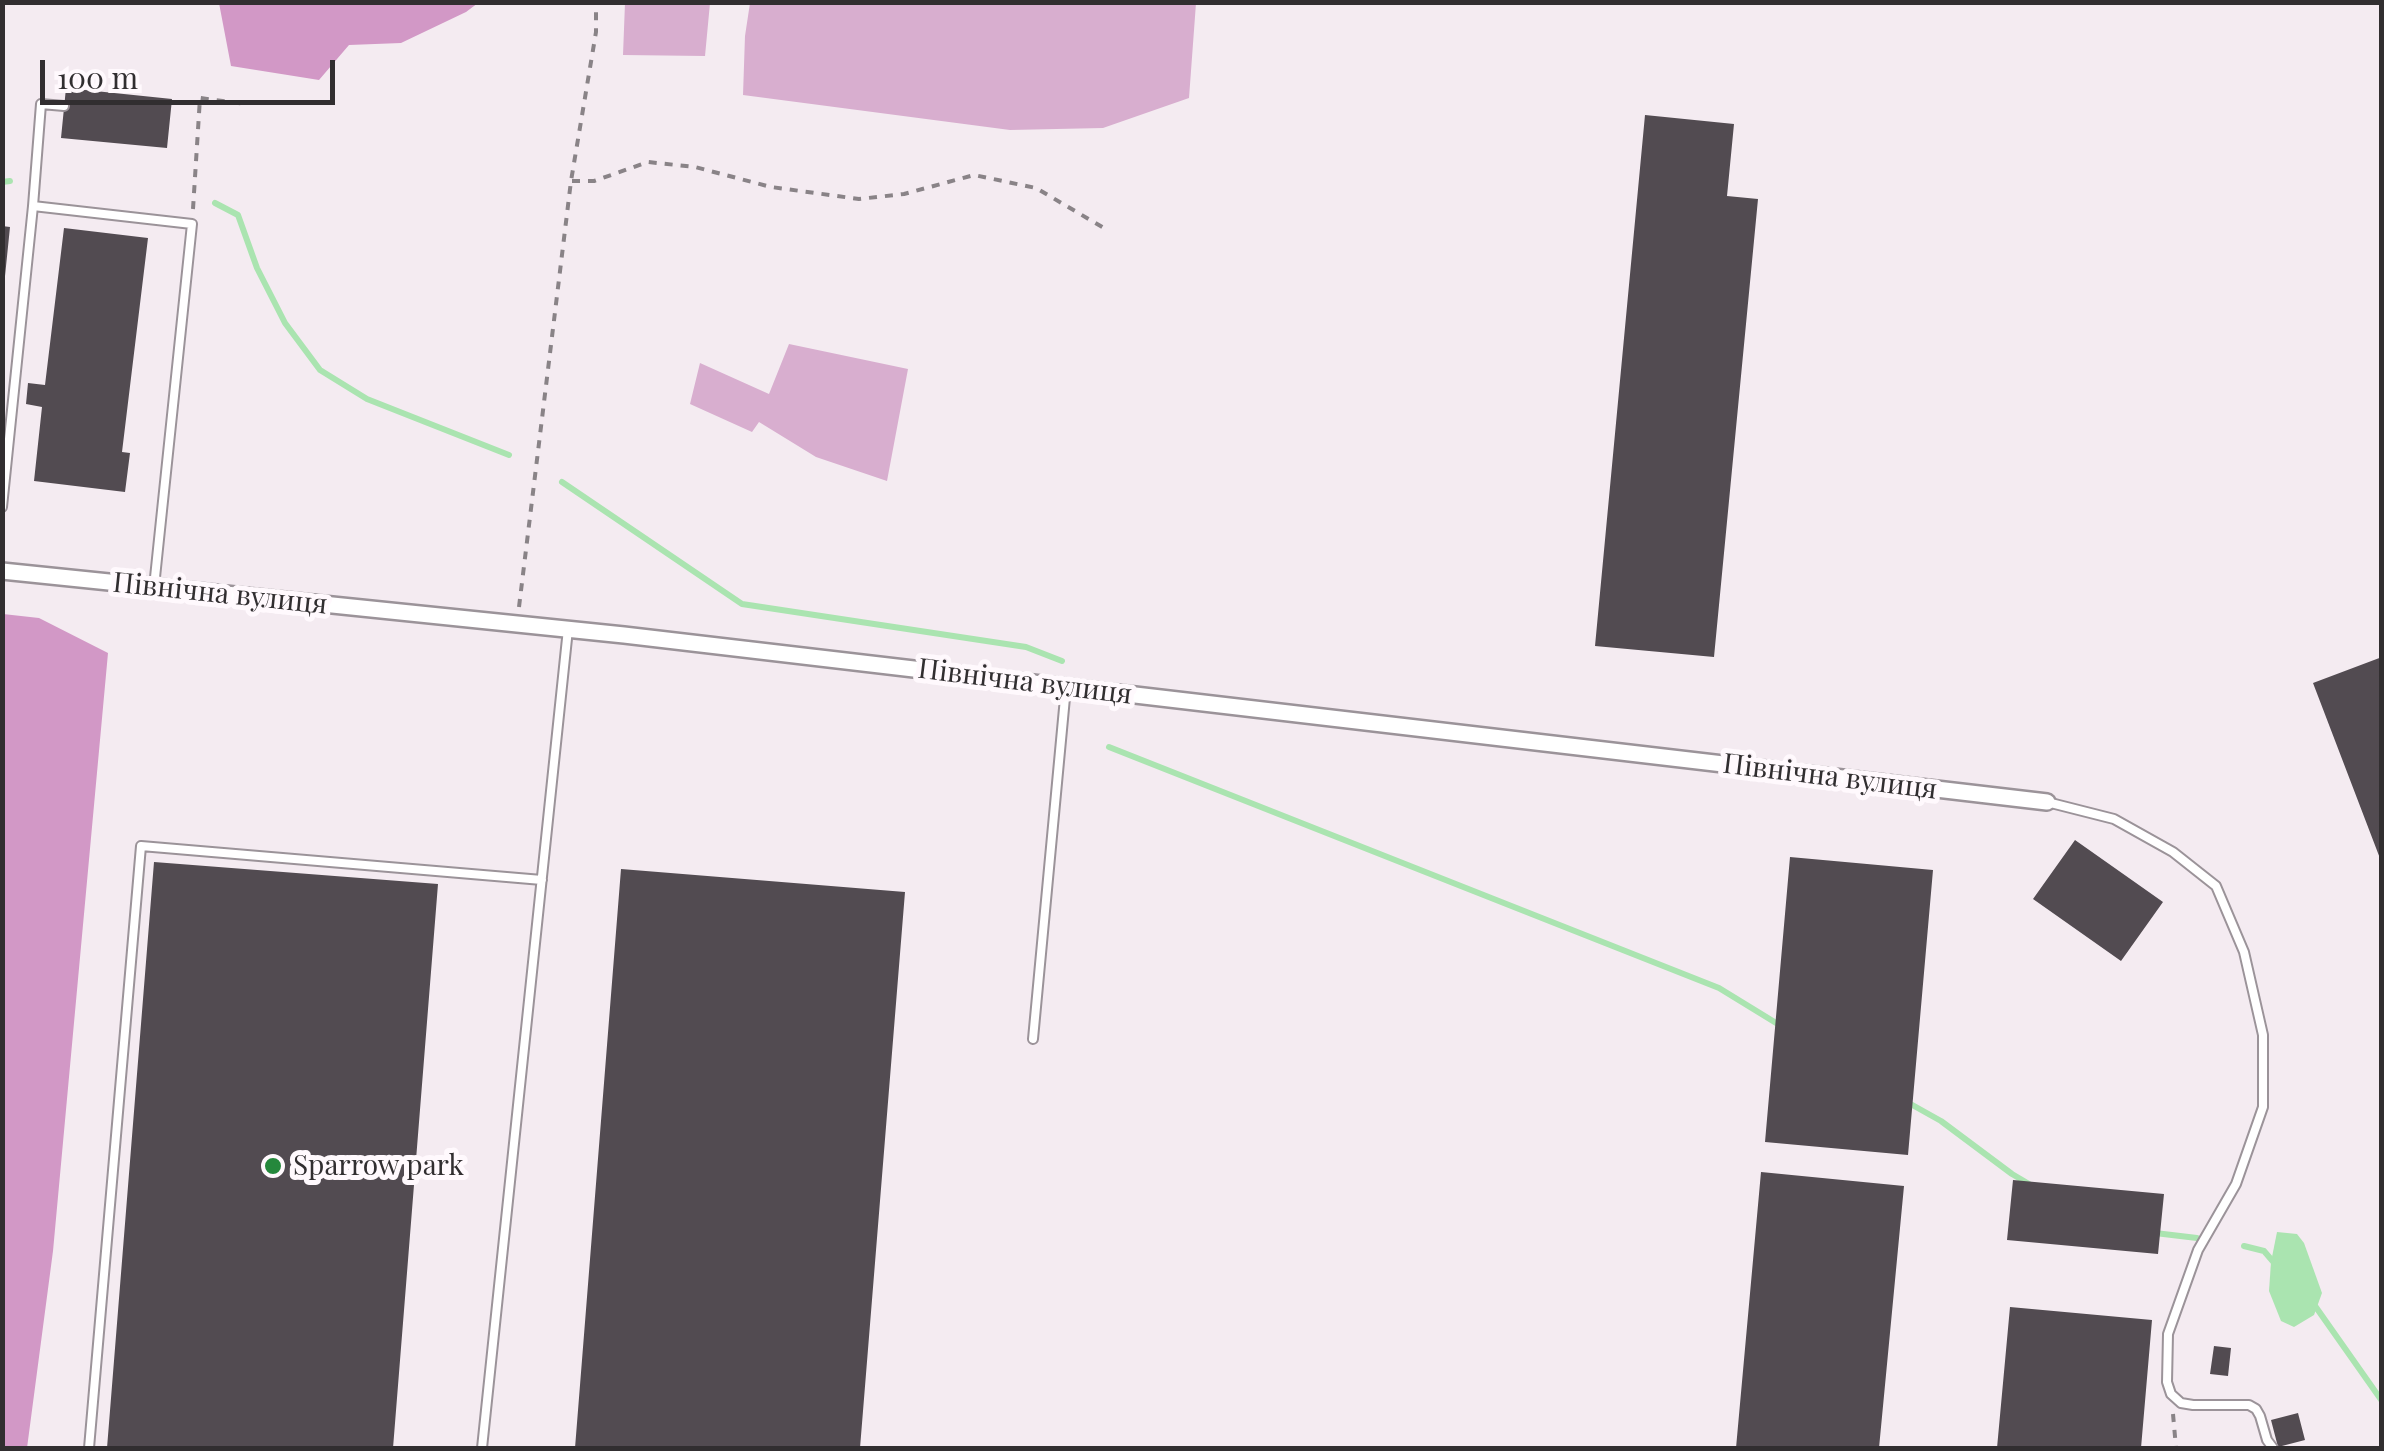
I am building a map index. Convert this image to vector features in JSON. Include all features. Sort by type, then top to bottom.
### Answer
[{"type":"street","name":"Північна вулиця","points":[[2,571],[517,624],[2047,802]]},
{"type":"lane","points":[[2,507],[41,104],[64,106]]},
{"type":"lane","points":[[33,206],[192,224],[154,587]]},
{"type":"lane","points":[[482,1448],[568,630]]},
{"type":"lane","points":[[1032,1039],[1066,687]]},
{"type":"lane","points":[[2047,802],[2114,820],[2173,852],[2216,886],[2244,952],[2263,1036],[2263,1107],[2236,1184],[2198,1250],[2168,1334],[2167,1382],[2171,1394],[2181,1403],[2249,1404],[2260,1416],[2273,1448]]},
{"type":"lane","points":[[88,1448],[141,846],[542,880]]},
{"type":"path","points":[[517,624],[571,180],[596,32],[596,2]]},
{"type":"path","points":[[192,224],[200,98],[245,104]]},
{"type":"path","points":[[571,180],[594,181],[648,162],[695,167],[771,187],[860,200],[904,194],[974,174],[1036,188],[1109,231]]},
{"type":"path","points":[[2171,1394],[2176,1448]]},
{"type":"shaded area","points":[[219,2],[478,3],[401,43],[349,45],[319,80],[231,66]]},
{"type":"shaded area","points":[[625,3],[710,3],[705,56],[623,55]]},
{"type":"shaded area","points":[[750,3],[1196,3],[1189,98],[1103,128],[1010,130],[743,95]]},
{"type":"shaded area","points":[[789,344],[908,369],[887,481],[816,457],[759,422],[752,432],[690,404],[700,363],[769,394]]},
{"type":"shaded area","points":[[3,614],[39,618],[108,653],[53,1251],[27,1448],[2,1448]]},
{"type":"shaded area","points":[[2277,1232],[2297,1234],[2304,1243],[2322,1293],[2314,1315],[2294,1327],[2281,1321],[2269,1291]]},
{"type":"building","points":[[66,88],[172,99],[167,148],[61,138]]},
{"type":"building","points":[[1645,115],[1734,124],[1727,196],[1758,199],[1714,657],[1595,646]]},
{"type":"building","points":[[2,226],[10,227],[5,276],[2,276]]},
{"type":"building","points":[[64,228],[148,238],[122,452],[130,453],[125,492],[34,481],[42,407],[26,404],[28,383],[45,385]]},
{"type":"building","points":[[2382,657],[2382,861],[2381,861],[2313,683]]},
{"type":"building","points":[[2075,840],[2163,902],[2121,961],[2033,899]]},
{"type":"building","points":[[1790,857],[1933,870],[1908,1155],[1765,1142]]},
{"type":"building","name":"Sparrow park","points":[[154,862],[438,884],[393,1448],[107,1448]]},
{"type":"building","points":[[621,869],[905,892],[860,1448],[575,1448]]},
{"type":"building","points":[[1761,1172],[1904,1186],[1879,1448],[1736,1448]]},
{"type":"building","points":[[2013,1180],[2164,1194],[2158,1254],[2007,1240]]},
{"type":"building","points":[[2010,1307],[2152,1320],[2141,1448],[1997,1448]]},
{"type":"building","points":[[2214,1346],[2231,1348],[2228,1376],[2210,1374]]},
{"type":"building","points":[[2298,1413],[2305,1440],[2278,1447],[2271,1420]]},
{"type":"waterway","points":[[2,182],[10,181]]},
{"type":"waterway","points":[[215,203],[238,215],[257,268],[285,323],[320,370],[367,399],[509,455]]},
{"type":"waterway","points":[[562,482],[742,604],[1026,647],[1062,661]]},
{"type":"waterway","points":[[1109,747],[1719,988],[1781,1026]]},
{"type":"waterway","points":[[1907,1102],[1941,1121],[2029,1184]]},
{"type":"waterway","points":[[2155,1233],[2197,1238]]},
{"type":"waterway","points":[[2244,1246],[2264,1251],[2276,1265]]},
{"type":"waterway","points":[[2313,1303],[2382,1401]]},
{"type":"place","name":"Sparrow park","points":[[273,1166]]}]
